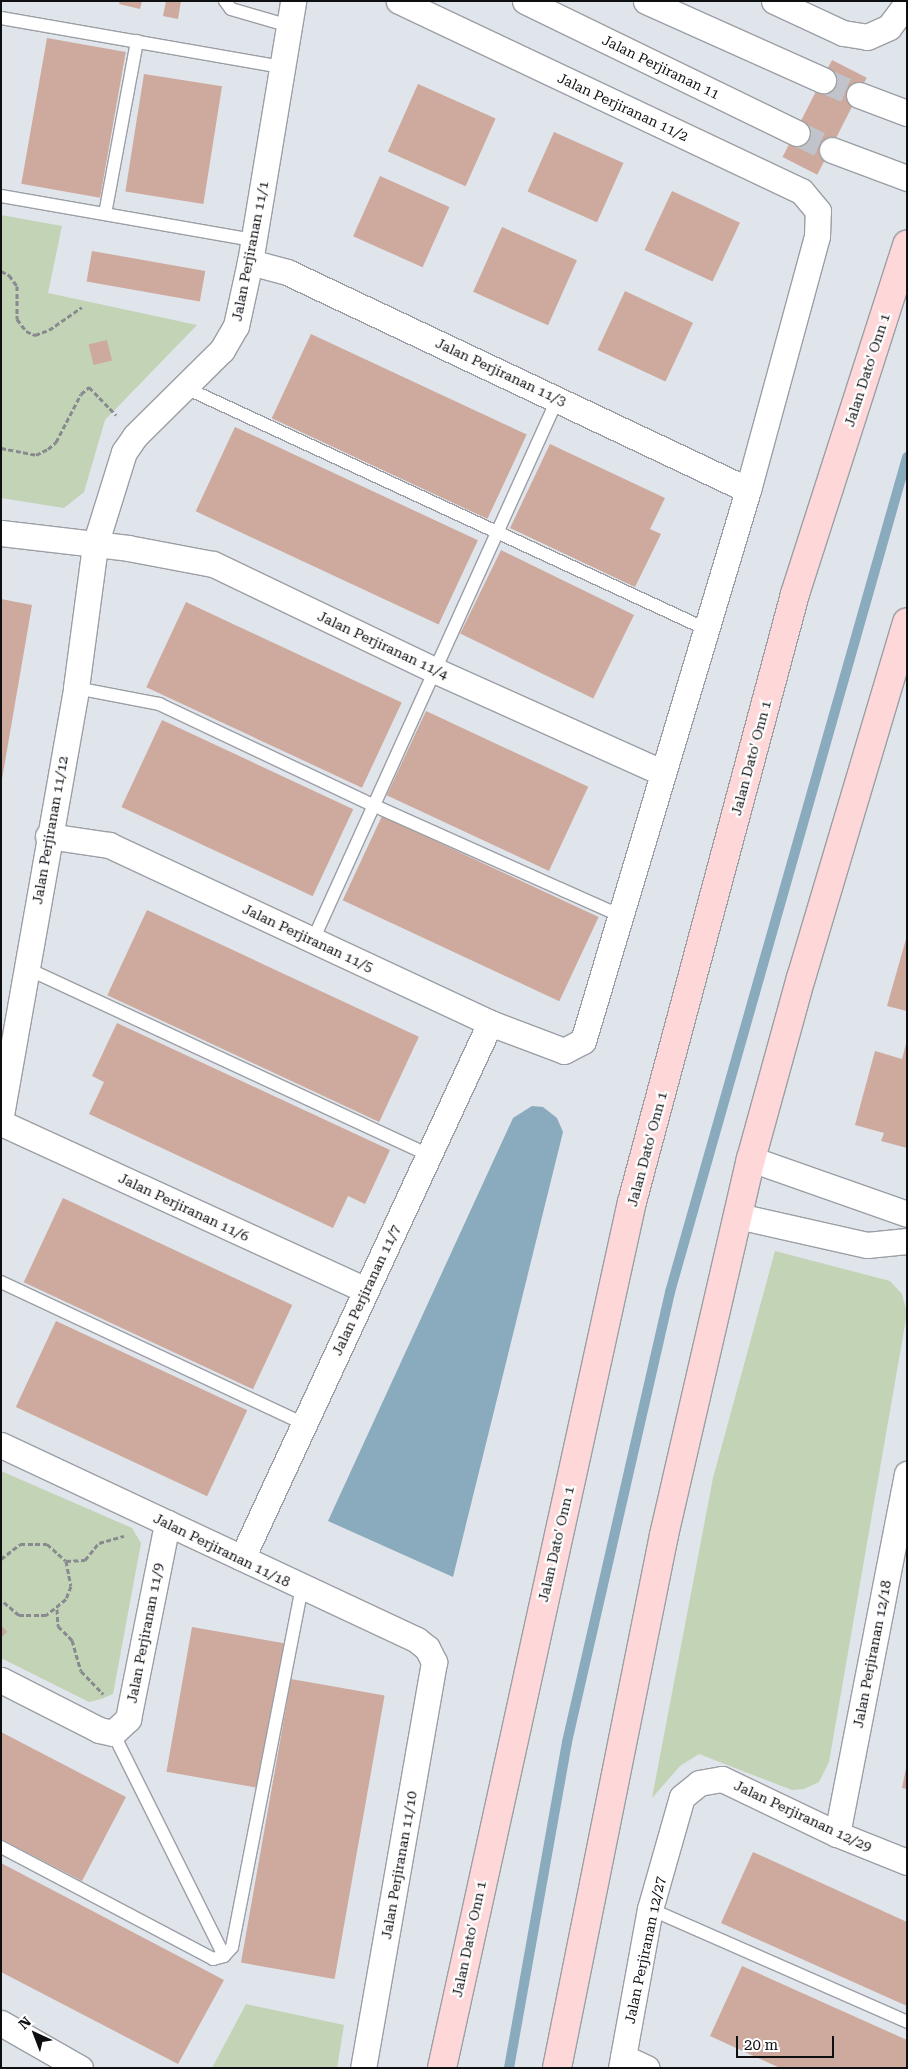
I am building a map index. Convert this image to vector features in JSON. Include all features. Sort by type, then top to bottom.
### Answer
[{"type":"main road","name":"Jalan Dato' Onn 1","points":[[442,2068],[632,1202],[795,594],[907,245]]},
{"type":"main road","points":[[557,2068],[664,1535],[751,1159],[801,978],[907,622]]},
{"type":"street","name":"Jalan Perjiranan 11/1","points":[[95,545],[124,452],[141,426],[186,388],[222,350],[236,326],[252,251],[293,1]]},
{"type":"street","name":"Jalan Perjiranan 11/2","points":[[399,1],[801,191],[818,211],[817,236],[748,490],[621,916],[583,1041],[564,1051]]},
{"type":"street","name":"Jalan Perjiranan 11","points":[[525,1],[797,133]]},
{"type":"street","points":[[646,1],[823,80]]},
{"type":"street","points":[[774,1],[843,33],[867,37],[889,27],[907,3]]},
{"type":"street","points":[[859,95],[907,113]]},
{"type":"street","points":[[832,150],[907,178]]},
{"type":"street","name":"Jalan Perjiranan 11/3","points":[[252,251],[287,272],[558,398],[748,490]]},
{"type":"street","name":"Jalan Perjiranan 11/4","points":[[1,533],[182,556],[213,564],[434,670],[663,773]]},
{"type":"street","name":"Jalan Perjiranan 11/12","points":[[1,1115],[5,1067],[26,968],[48,836],[76,688],[95,545]]},
{"type":"street","name":"Jalan Perjiranan 11/5","points":[[48,836],[109,845],[490,1023],[564,1051]]},
{"type":"street","name":"Jalan Perjiranan 11/7","points":[[242,1558],[490,1023]]},
{"type":"street","name":"Jalan Perjiranan 11/6","points":[[1,1123],[366,1290]]},
{"type":"street","points":[[751,1159],[884,1203],[907,1214]]},
{"type":"street","points":[[738,1216],[867,1245],[907,1240]]},
{"type":"street","name":"Jalan Perjiranan 11/18","points":[[1,1445],[302,1588],[417,1640],[427,1648],[434,1662]]},
{"type":"street","name":"Jalan Perjiranan 12/18","points":[[837,1834],[899,1553],[907,1474]]},
{"type":"street","name":"Jalan Perjiranan 11/9","points":[[113,1733],[128,1719],[167,1523]]},
{"type":"street","name":"Jalan Perjiranan 11/10","points":[[363,2068],[434,1662]]},
{"type":"street","points":[[1,1680],[99,1730],[113,1733]]},
{"type":"street","name":"Jalan Perjiranan 12/29","points":[[699,1783],[722,1779],[837,1834],[907,1862]]},
{"type":"street","name":"Jalan Perjiranan 12/27","points":[[622,2062],[650,1909],[682,1797],[699,1783]]},
{"type":"street","points":[[1,2023],[80,2068]]},
{"type":"street","points":[[622,2062],[647,2068]]},
{"type":"lane","points":[[225,1],[231,9],[289,26]]},
{"type":"lane","points":[[1,18],[282,67]]},
{"type":"lane","points":[[105,214],[137,42]]},
{"type":"lane","points":[[1,196],[105,214],[252,251]]},
{"type":"lane","points":[[186,388],[495,534],[706,630]]},
{"type":"lane","points":[[313,940],[558,398]]},
{"type":"lane","points":[[76,688],[160,704],[375,806],[621,916]]},
{"type":"lane","points":[[26,968],[429,1155]]},
{"type":"lane","points":[[1,1282],[304,1424]]},
{"type":"lane","points":[[1,1847],[213,1959],[224,1956],[232,1947],[302,1588]]},
{"type":"lane","points":[[113,1733],[224,1956]]},
{"type":"lane","points":[[650,1909],[907,2022]]},
{"type":"path","points":[[1,272],[9,275],[17,286],[17,319],[26,332],[35,335],[49,330],[82,307]]},
{"type":"path","points":[[1,448],[36,455],[48,450],[56,442],[81,394],[89,387],[135,436]]},
{"type":"path","points":[[66,1561],[85,1560],[99,1543],[108,1539],[167,1523]]},
{"type":"path","points":[[1,1559],[20,1544],[34,1542],[58,1550],[66,1561],[71,1586],[66,1599],[57,1609],[32,1617],[19,1615],[1,1600]]},
{"type":"path","points":[[57,1609],[58,1626],[72,1640],[82,1672],[104,1698],[113,1733]]},
{"type":"green space","points":[[1,215],[62,226],[48,293],[197,325],[105,420],[84,492],[64,508],[1,498]]},
{"type":"green space","points":[[775,1251],[890,1281],[902,1294],[907,1313],[829,1762],[819,1782],[804,1789],[792,1790],[699,1754],[680,1766],[652,1798],[713,1478]]},
{"type":"green space","points":[[1,1471],[132,1528],[141,1543],[113,1694],[89,1702],[1,1658]]},
{"type":"green space","points":[[246,2004],[344,2025],[337,2068],[212,2068]]},
{"type":"water","points":[[532,1106],[543,1107],[557,1118],[563,1132],[453,1577],[328,1521],[513,1118]]},
{"type":"building","points":[[120,1],[142,1],[140,9],[119,4]]},
{"type":"building","points":[[166,1],[181,1],[178,19],[163,16]]},
{"type":"building","points":[[47,38],[126,52],[100,198],[21,184]]},
{"type":"building","points":[[832,60],[867,78],[817,175],[783,157]]},
{"type":"building","points":[[144,74],[222,86],[203,204],[125,192]]},
{"type":"building","points":[[418,84],[496,119],[466,186],[388,152]]},
{"type":"building","points":[[554,132],[623,163],[597,222],[528,191]]},
{"type":"building","points":[[380,176],[449,207],[423,267],[353,236]]},
{"type":"building","points":[[672,191],[740,223],[713,282],[645,250]]},
{"type":"building","points":[[502,227],[577,260],[548,325],[473,292]]},
{"type":"building","points":[[92,251],[205,271],[200,301],[87,282]]},
{"type":"building","points":[[625,291],[693,323],[666,382],[598,350]]},
{"type":"building","points":[[311,334],[527,435],[487,519],[272,418]]},
{"type":"building","points":[[107,340],[112,360],[94,365],[89,345]]},
{"type":"building","points":[[235,427],[478,540],[439,625],[196,511]]},
{"type":"building","points":[[550,444],[665,498],[650,529],[661,534],[635,587],[510,528]]},
{"type":"building","points":[[501,550],[634,615],[593,698],[460,634]]},
{"type":"building","points":[[1,599],[32,605],[2,779],[1,779]]},
{"type":"building","points":[[186,602],[402,703],[362,788],[146,687]]},
{"type":"building","points":[[426,711],[588,787],[549,871],[387,795]]},
{"type":"building","points":[[162,720],[353,809],[313,896],[121,807]]},
{"type":"building","points":[[382,816],[599,917],[559,1001],[343,900]]},
{"type":"building","points":[[147,910],[419,1037],[379,1122],[107,995]]},
{"type":"building","points":[[907,939],[907,1011],[887,1006]]},
{"type":"building","points":[[117,1023],[390,1150],[365,1204],[348,1196],[333,1228],[89,1114],[104,1082],[92,1076]]},
{"type":"building","points":[[906,1044],[907,1148],[881,1141],[884,1133],[855,1125],[875,1051],[902,1059]]},
{"type":"building","points":[[63,1198],[292,1305],[253,1389],[24,1282]]},
{"type":"building","points":[[56,1321],[247,1410],[207,1496],[16,1407]]},
{"type":"building","points":[[1,1625],[7,1632],[1,1638]]},
{"type":"building","points":[[192,1627],[286,1643],[260,1788],[166,1772]]},
{"type":"building","points":[[291,1679],[385,1695],[335,1979],[241,1963]]},
{"type":"building","points":[[1,1732],[126,1797],[82,1881],[1,1839]]},
{"type":"building","points":[[907,1768],[907,1789],[902,1788]]},
{"type":"building","points":[[753,1852],[907,1922],[907,2006],[721,1923]]},
{"type":"building","points":[[1,1863],[224,1980],[178,2064],[1,1972]]},
{"type":"building","points":[[742,1966],[907,2040],[907,2068],[780,2068],[710,2036]]},
{"type":"waterway","points":[[509,2068],[567,1742],[670,1292],[907,457]]},
{"type":"tunnel","points":[[823,80],[859,95]]},
{"type":"tunnel","points":[[797,133],[832,150]]}]
